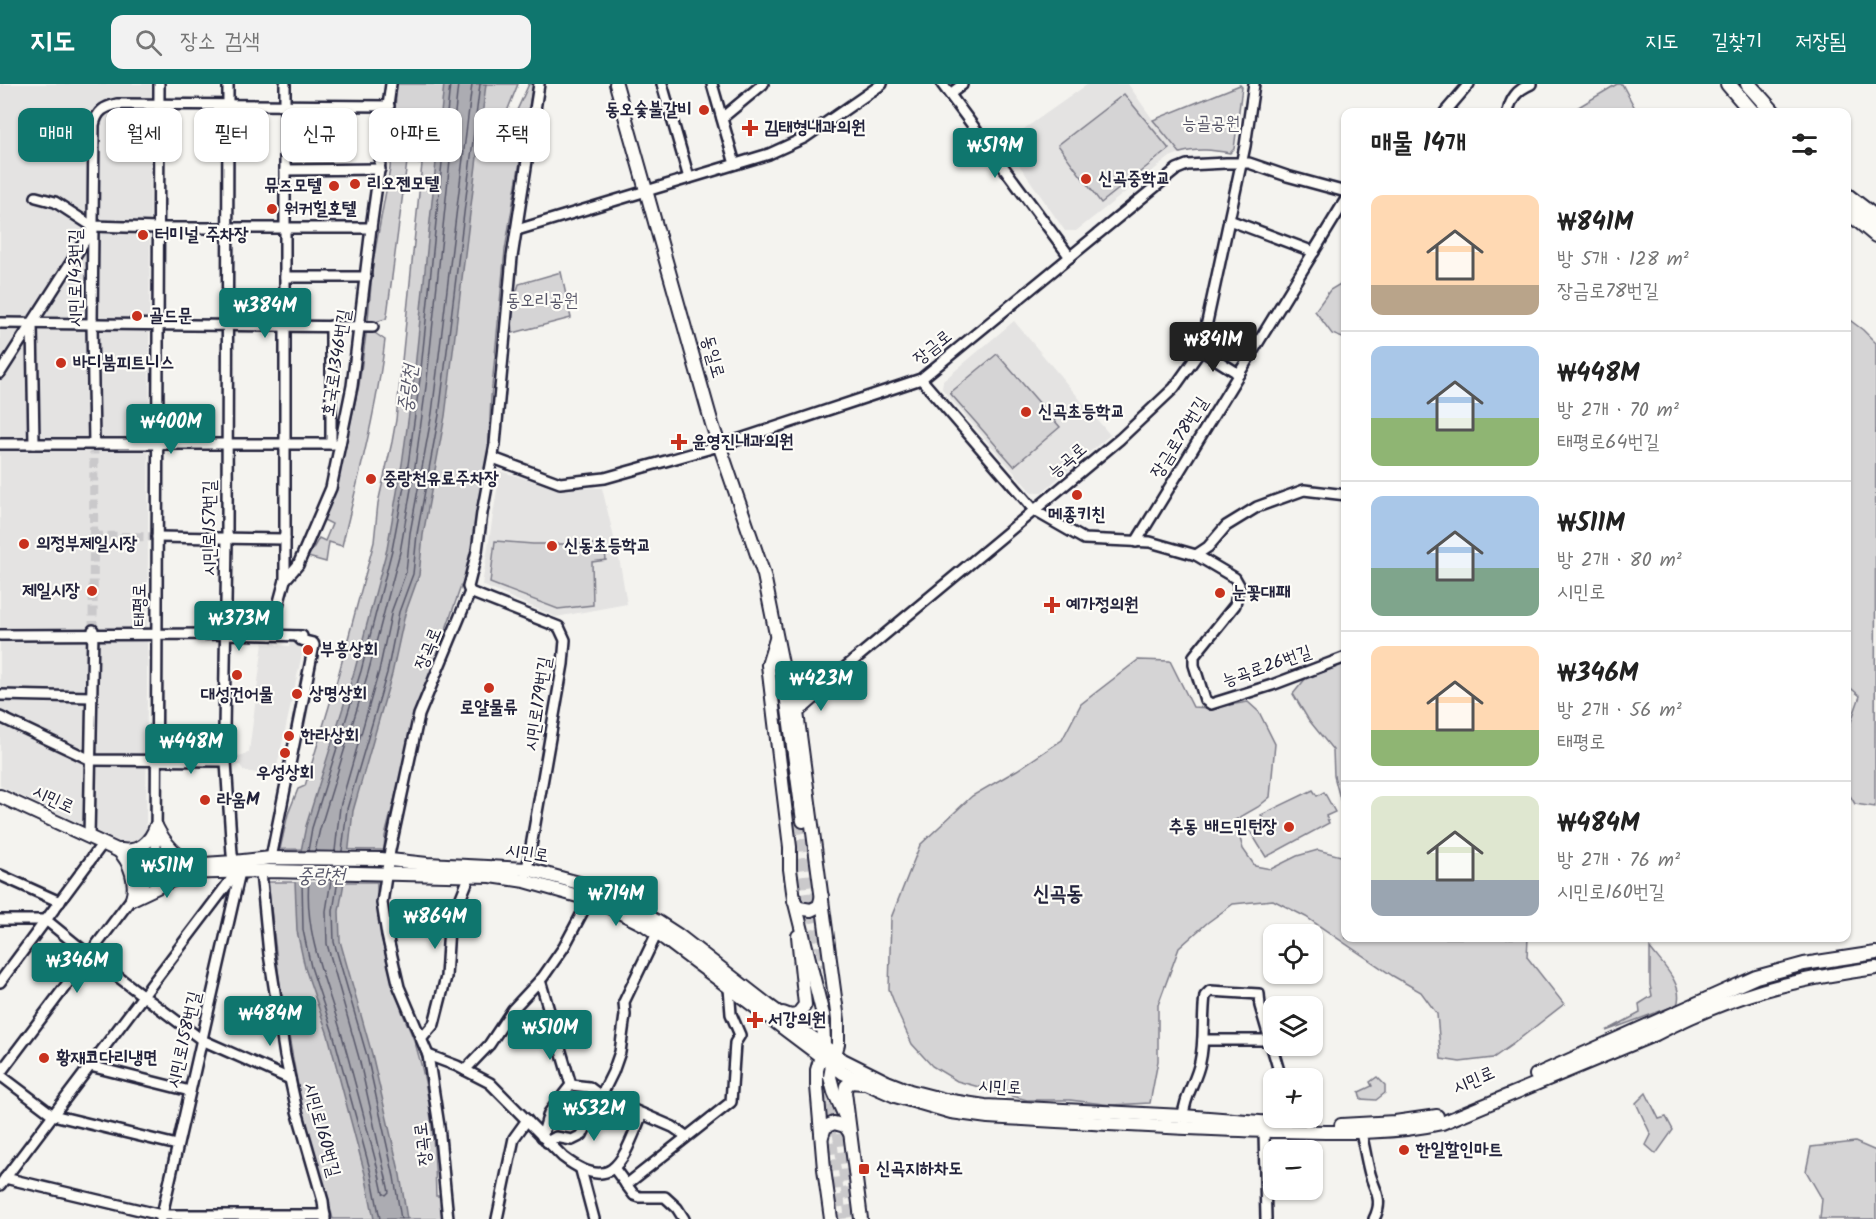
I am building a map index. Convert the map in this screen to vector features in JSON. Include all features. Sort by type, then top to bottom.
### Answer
[{"type":"main road","points":[[1728,84],[1749,108]]},
{"type":"main road","points":[[1748,84],[1769,108]]},
{"type":"main road","points":[[1851,199],[1876,218]]},
{"type":"main road","points":[[1851,214],[1876,235]]},
{"type":"street","name":"태평로","points":[[156,866],[159,84]]},
{"type":"street","name":"시민로157번길","points":[[228,84],[227,539],[224,731],[232,854],[237,869]]},
{"type":"street","points":[[285,84],[285,580]]},
{"type":"street","name":"호국로1346번길","points":[[270,635],[285,580],[298,565],[331,488],[336,444],[352,386],[371,228],[392,84]]},
{"type":"street","name":"장곡로","points":[[448,1219],[439,1126],[428,1055],[399,987],[387,935],[382,903],[385,860],[419,715],[470,592],[468,587],[477,551],[493,458],[511,268],[539,84]]},
{"type":"street","name":"동일로","points":[[616,84],[719,446],[764,575],[776,639],[773,665],[798,821]]},
{"type":"street","points":[[662,84],[688,178]]},
{"type":"street","points":[[712,84],[735,164]]},
{"type":"street","points":[[722,118],[763,84]]},
{"type":"street","points":[[942,84],[1070,257]]},
{"type":"street","name":"능곡로","points":[[818,690],[1120,439],[1174,388],[1201,350],[1245,146],[1254,84]]},
{"type":"street","points":[[1448,108],[1469,84]]},
{"type":"street","points":[[1509,108],[1512,98],[1519,90],[1531,84]]},
{"type":"street","points":[[517,230],[769,154],[804,138],[878,85]]},
{"type":"street","points":[[950,94],[962,85]]},
{"type":"street","points":[[159,105],[389,106]]},
{"type":"street","name":"시민로143번길","points":[[94,444],[92,226],[94,125],[99,112],[106,107],[159,105]]},
{"type":"street","name":"장금로","points":[[493,458],[560,483],[604,478],[719,446],[921,379],[1177,169],[1187,165],[1249,163],[1341,191]]},
{"type":"street","points":[[285,170],[380,169]]},
{"type":"street","points":[[36,197],[55,202],[92,226],[371,228]]},
{"type":"street","name":"장금로78번길","points":[[1136,542],[1341,207]]},
{"type":"street","points":[[1229,220],[1314,252]]},
{"type":"street","points":[[0,373],[89,235],[92,226]]},
{"type":"street","points":[[285,278],[366,277]]},
{"type":"street","points":[[0,323],[374,327]]},
{"type":"street","points":[[32,324],[34,444]]},
{"type":"street","points":[[0,444],[336,444],[331,326]]},
{"type":"street","points":[[1201,350],[1239,374]]},
{"type":"street","name":"능곡로26번길","points":[[921,379],[1035,511],[1084,539],[1150,542],[1196,555],[1235,578],[1239,585],[1235,605],[1194,656],[1194,665],[1205,700],[1211,704],[1272,685],[1341,659]]},
{"type":"street","points":[[1210,563],[1204,554],[1208,547],[1226,526],[1257,507],[1304,490],[1341,494]]},
{"type":"street","points":[[157,537],[285,539]]},
{"type":"street","points":[[1196,555],[1208,547]]},
{"type":"street","name":"시민로179번길","points":[[470,592],[559,627],[565,640],[563,664],[526,875]]},
{"type":"street","points":[[89,837],[93,632]]},
{"type":"street","points":[[0,635],[93,632],[157,635],[270,635],[299,636],[301,640],[314,645],[271,858]]},
{"type":"street","points":[[776,639],[783,647],[793,685],[838,1020],[839,1041],[830,1077],[849,1128]]},
{"type":"street","points":[[768,1005],[793,1016],[799,1014],[805,1005],[790,869],[790,847],[768,665],[776,639]]},
{"type":"street","points":[[793,685],[801,691],[810,693],[818,690]]},
{"type":"street","points":[[797,712],[813,698],[818,690]]},
{"type":"street","points":[[0,695],[92,697]]},
{"type":"street","points":[[0,717],[91,760],[226,761]]},
{"type":"street","name":"시민로","points":[[0,796],[117,850],[175,873],[194,869],[237,869],[264,872],[470,875],[510,878],[526,875],[620,912],[657,933],[729,988],[834,1060],[843,1073],[896,1096],[936,1108],[988,1117],[1263,1126]]},
{"type":"street","points":[[117,850],[126,851],[138,848],[152,837],[156,826]]},
{"type":"street","points":[[132,899],[194,869],[161,837],[156,826]]},
{"type":"street","points":[[0,981],[104,843]]},
{"type":"street","points":[[117,850],[126,860],[133,879],[132,899]]},
{"type":"street","name":"시민로","points":[[237,869],[271,858],[385,860],[579,883],[621,901],[678,935],[768,1005],[822,1051]]},
{"type":"street","points":[[156,866],[0,1074],[53,1115],[177,1145]]},
{"type":"street","points":[[237,869],[2,1182],[161,1217],[325,1217]]},
{"type":"street","name":"시민로158번길","points":[[161,1217],[202,1040],[237,869]]},
{"type":"street","name":"시민로160번길","points":[[264,872],[269,954],[290,1079],[319,1184],[325,1217]]},
{"type":"street","points":[[0,875],[60,902]]},
{"type":"street","points":[[422,1038],[434,1024],[446,977],[449,927],[470,875]]},
{"type":"street","points":[[794,899],[799,908],[811,910],[819,906],[822,896]]},
{"type":"street","points":[[794,899],[824,1015],[822,1051],[817,1079],[831,1219]]},
{"type":"street","points":[[465,1070],[489,1045],[513,1009],[540,980],[564,947],[589,900]]},
{"type":"street","points":[[0,920],[46,920],[202,1040],[290,1079]]},
{"type":"street","points":[[545,1140],[555,1137],[572,1140],[582,1135],[613,1072],[620,1052],[625,1015],[624,1002],[657,933]]},
{"type":"street","name":"시민로","points":[[1323,1125],[1434,1117],[1573,1059],[1756,977],[1804,964],[1876,953]]},
{"type":"street","name":"시민로","points":[[1297,1128],[1361,1133],[1419,1128],[1442,1123],[1741,996],[1807,978],[1876,968]]},
{"type":"street","points":[[540,980],[571,1084]]},
{"type":"street","points":[[626,1185],[731,1102],[735,1043],[740,1035],[731,1014],[729,988]]},
{"type":"street","points":[[1183,1116],[1185,1102],[1199,1065],[1203,1040],[1205,996],[1210,991],[1259,994],[1263,1015]]},
{"type":"street","points":[[1203,1040],[1263,1040]]},
{"type":"street","points":[[428,1055],[490,1083],[562,1157],[581,1170],[593,1174],[614,1168],[624,1158],[642,1114]]},
{"type":"street","name":"시민로","points":[[834,1060],[900,1087],[958,1103],[1183,1116],[1263,1125]]},
{"type":"street","points":[[90,1066],[190,1091]]},
{"type":"street","points":[[861,1219],[845,1097],[846,1086],[855,1081],[868,1085]]},
{"type":"street","points":[[571,1084],[589,1087],[602,1096],[673,1127],[686,1137]]},
{"type":"street","points":[[545,1140],[549,1113],[571,1084]]},
{"type":"street","points":[[497,1219],[514,1138],[527,1120]]},
{"type":"street","points":[[821,1137],[825,1127],[834,1123],[849,1128]]},
{"type":"street","points":[[1266,1219],[1271,1128]]},
{"type":"street","points":[[1361,1133],[1369,1173],[1378,1199],[1378,1211],[1374,1219]]},
{"type":"street","points":[[614,1168],[634,1195],[665,1197],[677,1208],[684,1219]]},
{"type":"street","points":[[581,1170],[594,1219]]},
{"type":"shaded area","points":[[0,84],[151,84],[151,108],[106,108],[106,162],[150,162],[146,834],[126,845],[0,786]]},
{"type":"shaded area","name":"신곡중학교","points":[[1088,84],[1128,84],[1180,153],[1170,157],[1076,231],[1065,231],[1004,143]]},
{"type":"shaded area","name":"신곡초등학교","points":[[1014,321],[1110,435],[1042,492],[1032,493],[942,389],[943,381]]},
{"type":"shaded area","name":"신동초등학교","points":[[500,471],[556,488],[602,488],[627,604],[556,617],[482,585]]},
{"type":"shaded area","points":[[272,641],[276,642],[276,645],[289,646],[290,642],[304,645],[275,776],[244,771],[240,765],[236,765],[233,769],[231,752],[243,756],[249,752],[263,643],[271,644]]},
{"type":"green space","points":[[397,84],[518,84],[508,108],[474,108],[474,162],[520,162],[505,250],[491,397],[488,459],[483,478],[473,552],[417,712],[385,836],[384,850],[280,849],[288,814],[298,789],[305,786],[337,680],[374,542],[378,503],[396,420],[422,164],[409,162],[462,162],[462,108],[395,108]]},
{"type":"green space","points":[[529,84],[533,84],[529,108],[518,108]]},
{"type":"green space","points":[[1617,84],[1622,84],[1635,108],[1577,108]]},
{"type":"green space","name":"능골공원","points":[[1240,85],[1242,87],[1234,149],[1230,153],[1193,150],[1180,153],[1153,120]]},
{"type":"green space","points":[[1124,94],[1169,149],[1101,203],[1058,145]]},
{"type":"green space","points":[[391,162],[407,162],[387,315],[386,319],[374,324],[372,331],[385,340],[377,392],[342,546],[329,542],[326,562],[308,557],[319,538],[325,541],[332,524],[324,520],[337,481],[359,385],[373,262]]},
{"type":"green space","name":"동오리공원","points":[[561,272],[571,318],[513,333],[511,310],[519,284]]},
{"type":"green space","points":[[1341,283],[1341,337],[1332,334],[1315,311],[1330,290]]},
{"type":"green space","points":[[1851,321],[1876,343],[1875,807],[1855,804],[1851,798],[1851,722],[1860,696],[1851,688]]},
{"type":"green space","points":[[997,354],[1060,427],[1014,466],[950,393]]},
{"type":"green space","points":[[495,541],[533,544],[604,544],[606,560],[592,562],[593,605],[558,609],[490,583]]},
{"type":"green space","points":[[1138,660],[1170,661],[1193,707],[1211,708],[1248,702],[1259,712],[1275,744],[1270,797],[1235,820],[1243,849],[1255,866],[1271,869],[1297,856],[1318,850],[1341,856],[1341,941],[1323,929],[1323,924],[1316,924],[1273,900],[1233,904],[1179,948],[1158,1005],[1158,1061],[1150,1103],[1112,1105],[1070,1100],[1027,1100],[957,1081],[932,1066],[912,1044],[889,989],[891,918],[920,845],[972,796],[1062,740],[1081,704]]},
{"type":"green space","points":[[1341,666],[1341,802],[1334,776],[1333,750],[1308,719],[1293,694],[1306,678]]},
{"type":"green space","name":"추동 배드민턴장","points":[[1313,790],[1317,796],[1324,792],[1335,812],[1326,816],[1329,823],[1266,857],[1250,831],[1265,822],[1261,815]]},
{"type":"green space","points":[[268,882],[377,882],[380,930],[387,962],[416,1046],[429,1102],[436,1196],[443,1196],[444,1219],[333,1219],[301,1103],[280,987]]},
{"type":"green space","points":[[1343,942],[1528,942],[1527,957],[1564,1004],[1493,1058],[1460,1062],[1441,1059],[1437,1014],[1421,992]]},
{"type":"green space","points":[[1650,948],[1675,982],[1679,997],[1677,1005],[1606,1031],[1640,1013],[1639,1004],[1652,996]]},
{"type":"green space","points":[[1377,1077],[1385,1085],[1385,1093],[1376,1100],[1361,1099],[1359,1092],[1372,1086],[1370,1082]]},
{"type":"green space","points":[[825,1085],[842,1119],[825,1121],[823,1087]]},
{"type":"green space","points":[[1646,1093],[1659,1119],[1666,1117],[1673,1130],[1656,1154],[1646,1145],[1651,1135],[1636,1103]]},
{"type":"green space","points":[[1855,1142],[1876,1151],[1876,1219],[1820,1219],[1822,1199],[1806,1171],[1811,1147]]},
{"type":"water","name":"중랑천","points":[[444,84],[486,84],[483,108],[474,108],[474,162],[476,162],[445,416],[423,535],[419,575],[405,614],[392,674],[353,811],[339,911],[340,941],[372,1054],[400,1175],[407,1219],[374,1219],[365,1174],[328,1035],[305,968],[297,931],[295,881],[306,826],[355,669],[387,549],[414,378],[436,162],[462,162],[462,108],[442,108]]},
{"type":"pier","points":[[352,850],[347,882],[292,882],[298,851]]},
{"type":"tunnel","points":[[93,630],[94,444]]},
{"type":"tunnel","points":[[94,536],[157,537]]},
{"type":"tunnel","points":[[803,821],[812,902],[826,967]]},
{"type":"tunnel","points":[[794,822],[812,949]]},
{"type":"tunnel","points":[[826,1070],[828,1115],[841,1219]]},
{"type":"tunnel","points":[[836,1098],[838,1129],[851,1219]]},
{"type":"place","name":"동오숯불갈비","points":[[704,110]]},
{"type":"place","name":"김태형내과의원","points":[[750,128]]},
{"type":"place","name":"신곡중학교","points":[[1086,179]]},
{"type":"place","name":"리오젠모텔","points":[[355,184]]},
{"type":"place","name":"뮤즈모텔","points":[[334,186]]},
{"type":"place","name":"워커힐호텔","points":[[272,209]]},
{"type":"place","name":"터미널 주차장","points":[[143,235]]},
{"type":"place","name":"골드문","points":[[137,316]]},
{"type":"place","name":"바디붐피트니스","points":[[61,363]]},
{"type":"place","name":"신곡초등학교","points":[[1026,412]]},
{"type":"place","name":"윤영진내과의원","points":[[679,442]]},
{"type":"place","name":"중랑천유료주차장","points":[[371,479]]},
{"type":"place","name":"메종키친","points":[[1077,495]]},
{"type":"place","name":"의정부제일시장","points":[[24,544]]},
{"type":"place","name":"신동초등학교","points":[[552,546]]},
{"type":"place","name":"제일시장","points":[[92,591]]},
{"type":"place","name":"눈꽃대패","points":[[1220,593]]},
{"type":"place","name":"예가정의원","points":[[1052,605]]},
{"type":"place","name":"부흥상회","points":[[308,650]]},
{"type":"place","name":"대성건어물","points":[[237,675]]},
{"type":"place","name":"로얄물류","points":[[489,688]]},
{"type":"place","name":"상명상회","points":[[297,694]]},
{"type":"place","name":"한라상회","points":[[289,736]]},
{"type":"place","name":"우성상회","points":[[285,753]]},
{"type":"place","name":"라움M","points":[[205,800]]},
{"type":"place","name":"추동 배드민턴장","points":[[1289,827]]},
{"type":"place","name":"서강의원","points":[[755,1020]]},
{"type":"place","name":"황재코다리냉면","points":[[44,1058]]},
{"type":"place","name":"한일할인마트","points":[[1404,1150]]},
{"type":"place","name":"신곡지하차도","points":[[864,1169]]},
{"type":"district","name":"신곡동","points":[[1058,894]]}]
